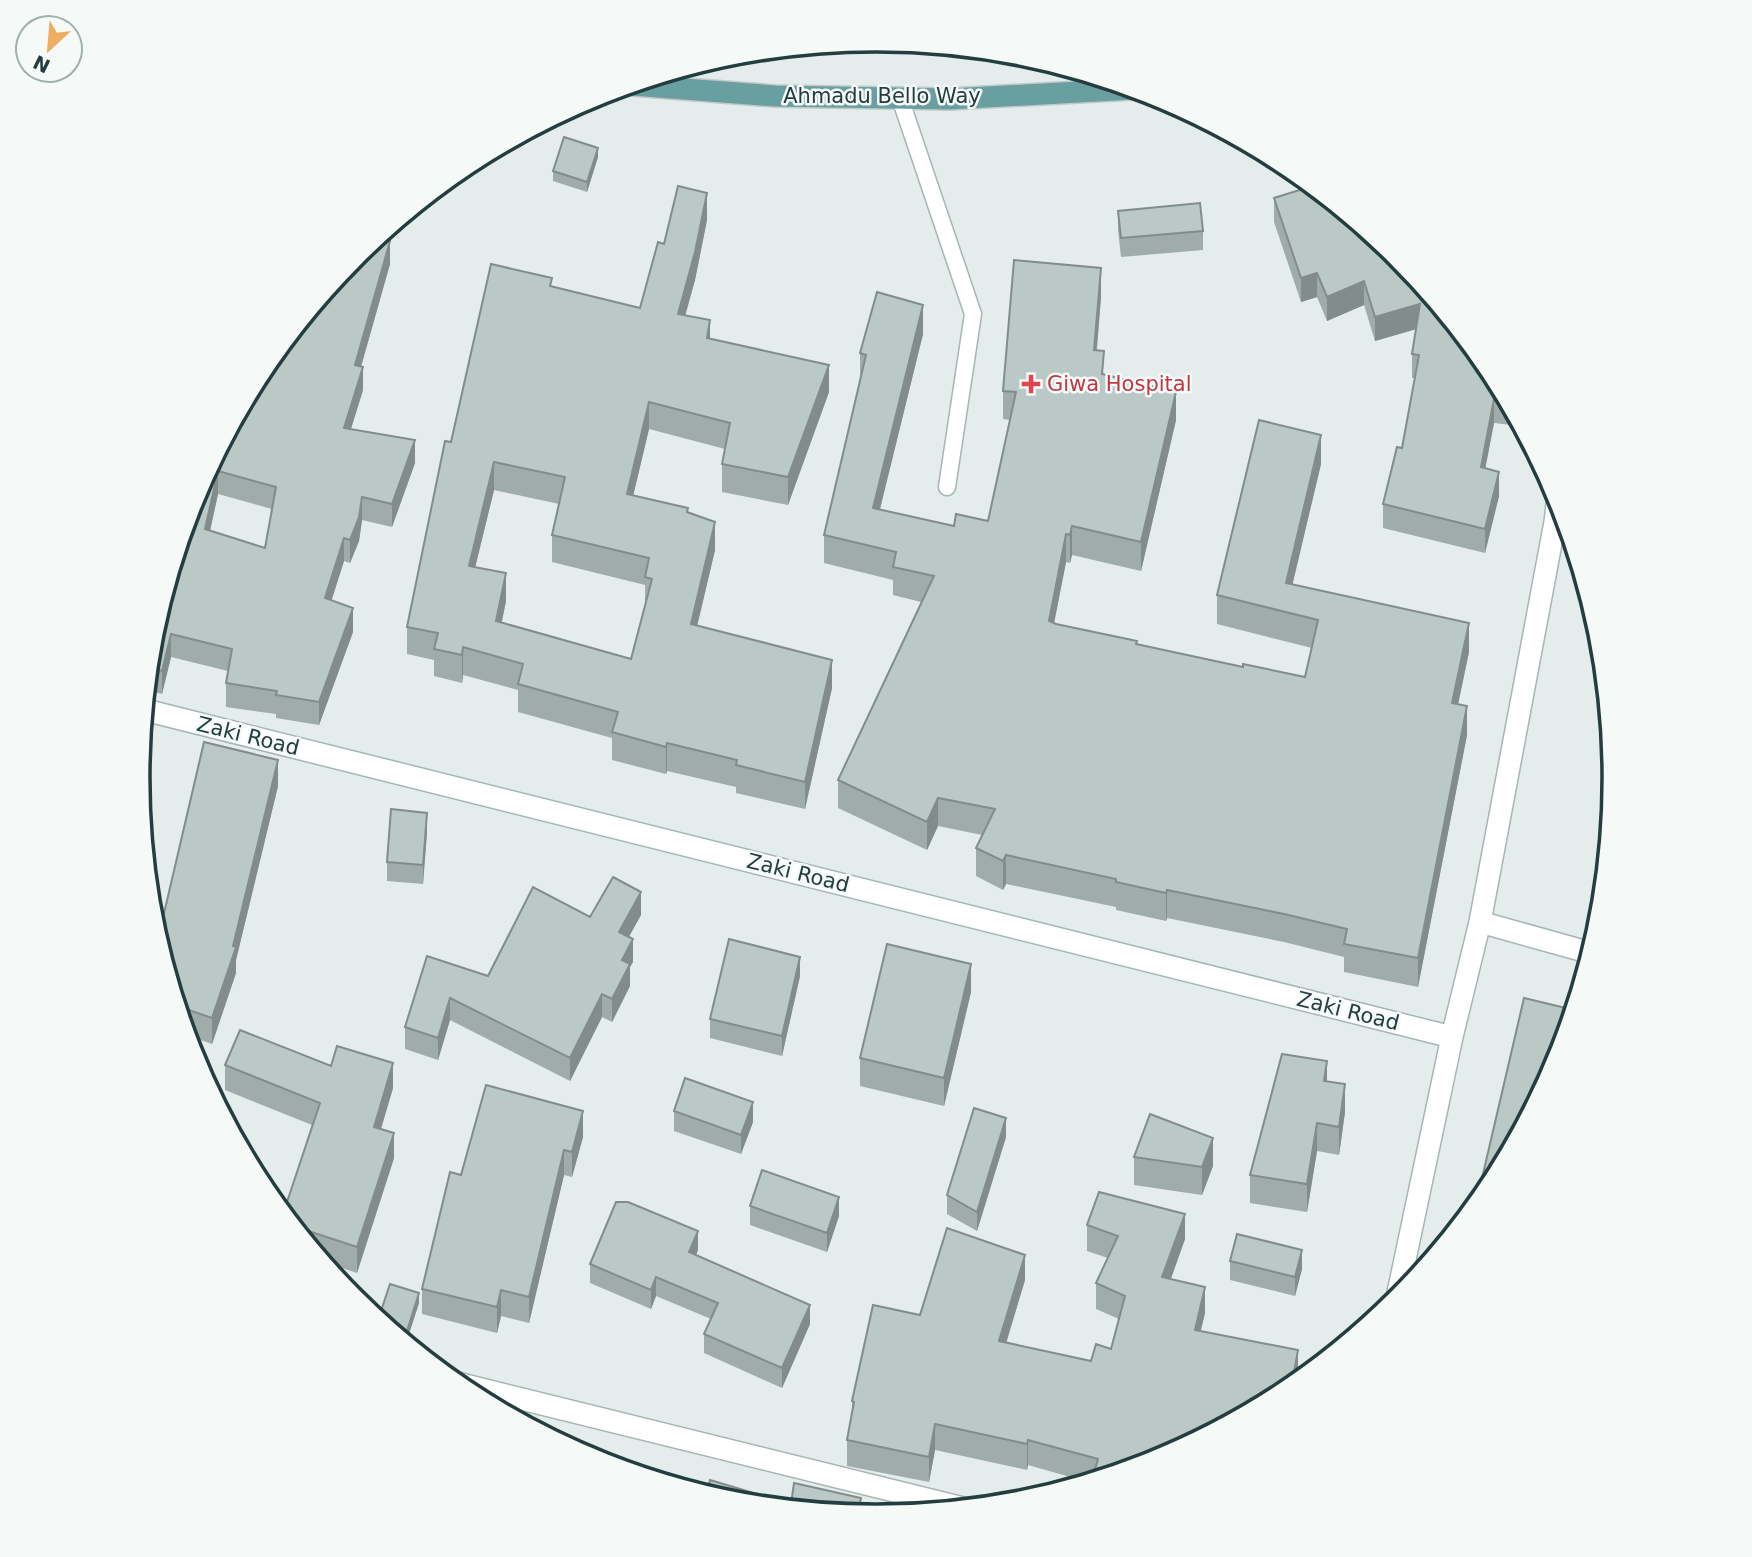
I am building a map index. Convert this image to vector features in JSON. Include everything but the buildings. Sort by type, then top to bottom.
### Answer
[{"type":"main road","name":"Ahmadu Bello Way","points":[[656,87],[775,96],[950,99],[1107,90]]},
{"type":"street","points":[[1401,1280],[1452,1037],[1480,922],[1555,523]]},
{"type":"street","name":"Zaki Road","points":[[154,712],[1452,1037]]},
{"type":"street","points":[[1480,922],[1581,950]]},
{"type":"street","points":[[486,1390],[937,1502]]},
{"type":"lane","points":[[900,98],[973,314],[947,487]]},
{"type":"place","name":"Giwa Hospital","points":[[1031,384]]}]
